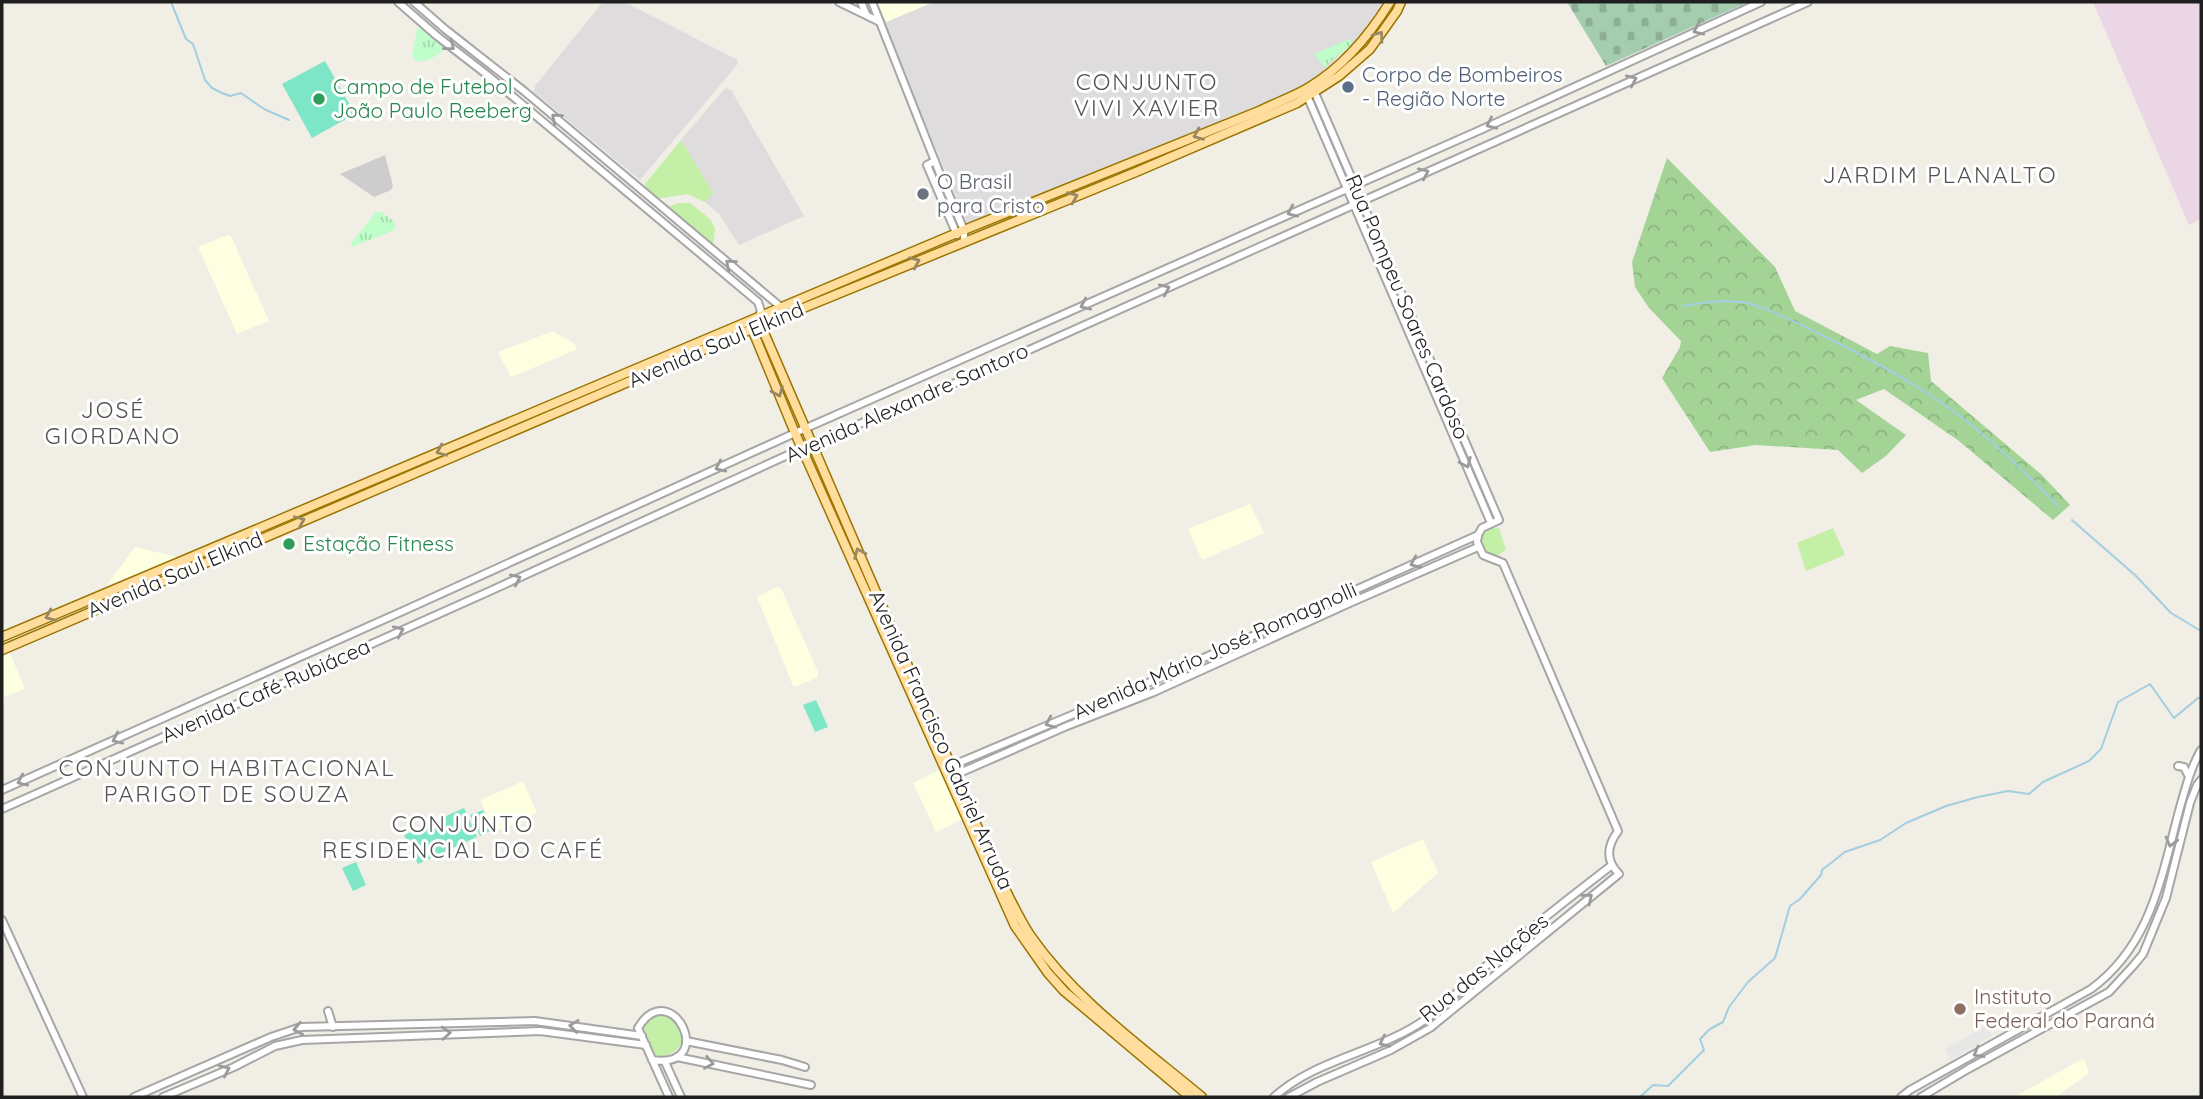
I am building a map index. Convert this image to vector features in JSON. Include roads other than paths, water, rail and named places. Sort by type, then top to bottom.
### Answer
[{"type":"main road","name":"Avenida Saul Elkind","points":[[760,322],[782,308],[964,230],[1259,111],[1306,89],[1337,72],[1390,2]]},
{"type":"main road","name":"Avenida Saul Elkind","points":[[2,636],[760,322],[886,275],[1136,172],[1311,96],[1337,72],[1370,49],[1401,2]]},
{"type":"main road","points":[[1311,96],[1308,91],[1320,80]]},
{"type":"main road","points":[[882,266],[886,275]]},
{"type":"main road","points":[[845,291],[856,284],[857,281],[852,279]]},
{"type":"main road","points":[[752,329],[760,322]]},
{"type":"main road","name":"Avenida Francisco Gabriel Arruda","points":[[760,322],[1015,926],[1064,991],[1190,1097]]},
{"type":"main road","name":"Avenida Saul Elkind","points":[[2,650],[529,419],[752,329]]},
{"type":"main road","name":"Avenida Francisco Gabriel Arruda","points":[[752,329],[802,449],[947,766],[955,775],[999,877],[1028,932],[1057,970],[1088,1001],[1202,1097]]},
{"type":"street","points":[[398,2],[758,302],[760,322]]},
{"type":"street","points":[[414,2],[782,308]]},
{"type":"street","points":[[839,2],[880,22]]},
{"type":"street","points":[[850,7],[859,2],[866,14]]},
{"type":"street","points":[[872,2],[964,230],[964,241]]},
{"type":"street","name":"Avenida Alexandre Santoro","points":[[447,591],[1761,2]]},
{"type":"street","name":"Avenida Alexandre Santoro","points":[[454,607],[812,444],[928,395],[1808,2]]},
{"type":"street","name":"Rua Pompeu Soares Cardoso","points":[[1311,96],[1362,201],[1499,520],[1491,523],[1346,188],[1311,96]]},
{"type":"street","points":[[935,161],[927,165],[955,234],[964,241]]},
{"type":"street","points":[[1491,523],[1482,528],[1478,536],[1478,547],[1486,557],[1503,563],[1618,831],[1609,849],[1612,865]]},
{"type":"street","name":"Avenida Mário José Romagnolli","points":[[947,766],[1162,677],[1478,536]]},
{"type":"street","name":"Avenida Mário José Romagnolli","points":[[955,775],[1067,726],[1154,692],[1478,547]]},
{"type":"street","name":"Avenida Café Rubiácea","points":[[2,790],[447,591]]},
{"type":"street","name":"Avenida Café Rubiácea","points":[[2,809],[454,607]]},
{"type":"street","points":[[1901,1097],[2091,989],[2122,961],[2139,936],[2156,896],[2189,777],[2198,763],[2201,750]]},
{"type":"street","points":[[2178,766],[2184,767],[2189,777]]},
{"type":"street","points":[[1921,1097],[2109,992],[2133,966],[2143,954],[2166,898],[2190,803],[2201,780]]},
{"type":"street","name":"Rua das Nações","points":[[1274,1097],[1284,1087],[1313,1072],[1387,1041],[1426,1019],[1502,953],[1612,865],[1619,874],[1430,1028],[1289,1097]]},
{"type":"street","points":[[1599,875],[1606,884]]},
{"type":"street","points":[[2,920],[83,1097]]},
{"type":"street","points":[[328,1011],[333,1027]]},
{"type":"street","points":[[652,1060],[665,1062],[682,1053],[686,1041],[685,1028],[679,1019],[670,1013],[652,1013],[638,1028],[652,1060],[670,1097]]},
{"type":"street","points":[[134,1097],[300,1027],[536,1021],[642,1036]]},
{"type":"street","points":[[163,1097],[234,1067],[275,1046],[302,1040],[540,1031],[646,1045]]},
{"type":"street","points":[[686,1041],[782,1060],[806,1068]]},
{"type":"street","points":[[741,1069],[745,1053]]},
{"type":"street","points":[[677,1057],[811,1085]]},
{"type":"street","points":[[665,1062],[681,1097]]},
{"type":"waterway","points":[[171,2],[186,39],[193,44],[205,80],[212,88],[230,96],[241,93],[264,109],[289,120]]},
{"type":"waterway","points":[[1682,306],[1725,301],[1751,304],[1791,320],[1863,356],[1956,413],[2009,458],[2058,506]]},
{"type":"waterway","points":[[2072,520],[2136,576],[2171,613],[2201,631]]},
{"type":"waterway","points":[[1640,1097],[1653,1085],[1668,1086],[1704,1050],[1700,1039],[1723,1022],[1729,1007],[1748,982],[1775,958],[1790,906],[1800,899],[1821,875],[1822,870],[1845,852],[1880,840],[1906,823],[1946,806],[2008,791],[2029,794],[2043,782],[2089,761],[2101,749],[2118,702],[2150,684],[2174,718],[2201,698]]},
{"type":"place","name":"Corpo de Bombeiros - Região Norte","points":[[1348,87]]},
{"type":"place","name":"Campo de Futebol João Paulo Reeberg","points":[[319,99]]},
{"type":"place","name":"O Brasil para Cristo","points":[[923,194]]},
{"type":"place","name":"Estação Fitness","points":[[289,544]]},
{"type":"place","name":"Instituto Federal do Paraná","points":[[1960,1009]]},
{"type":"district","name":"CONJUNTO VIVI XAVIER","points":[[1147,95]]},
{"type":"district","name":"JARDIM PLANALTO","points":[[1940,175]]},
{"type":"district","name":"JOSÉ GIORDANO","points":[[113,423]]},
{"type":"district","name":"CONJUNTO HABITACIONAL PARIGOT DE SOUZA","points":[[227,781]]},
{"type":"district","name":"CONJUNTO RESIDENCIAL DO CAFÉ","points":[[463,837]]}]
